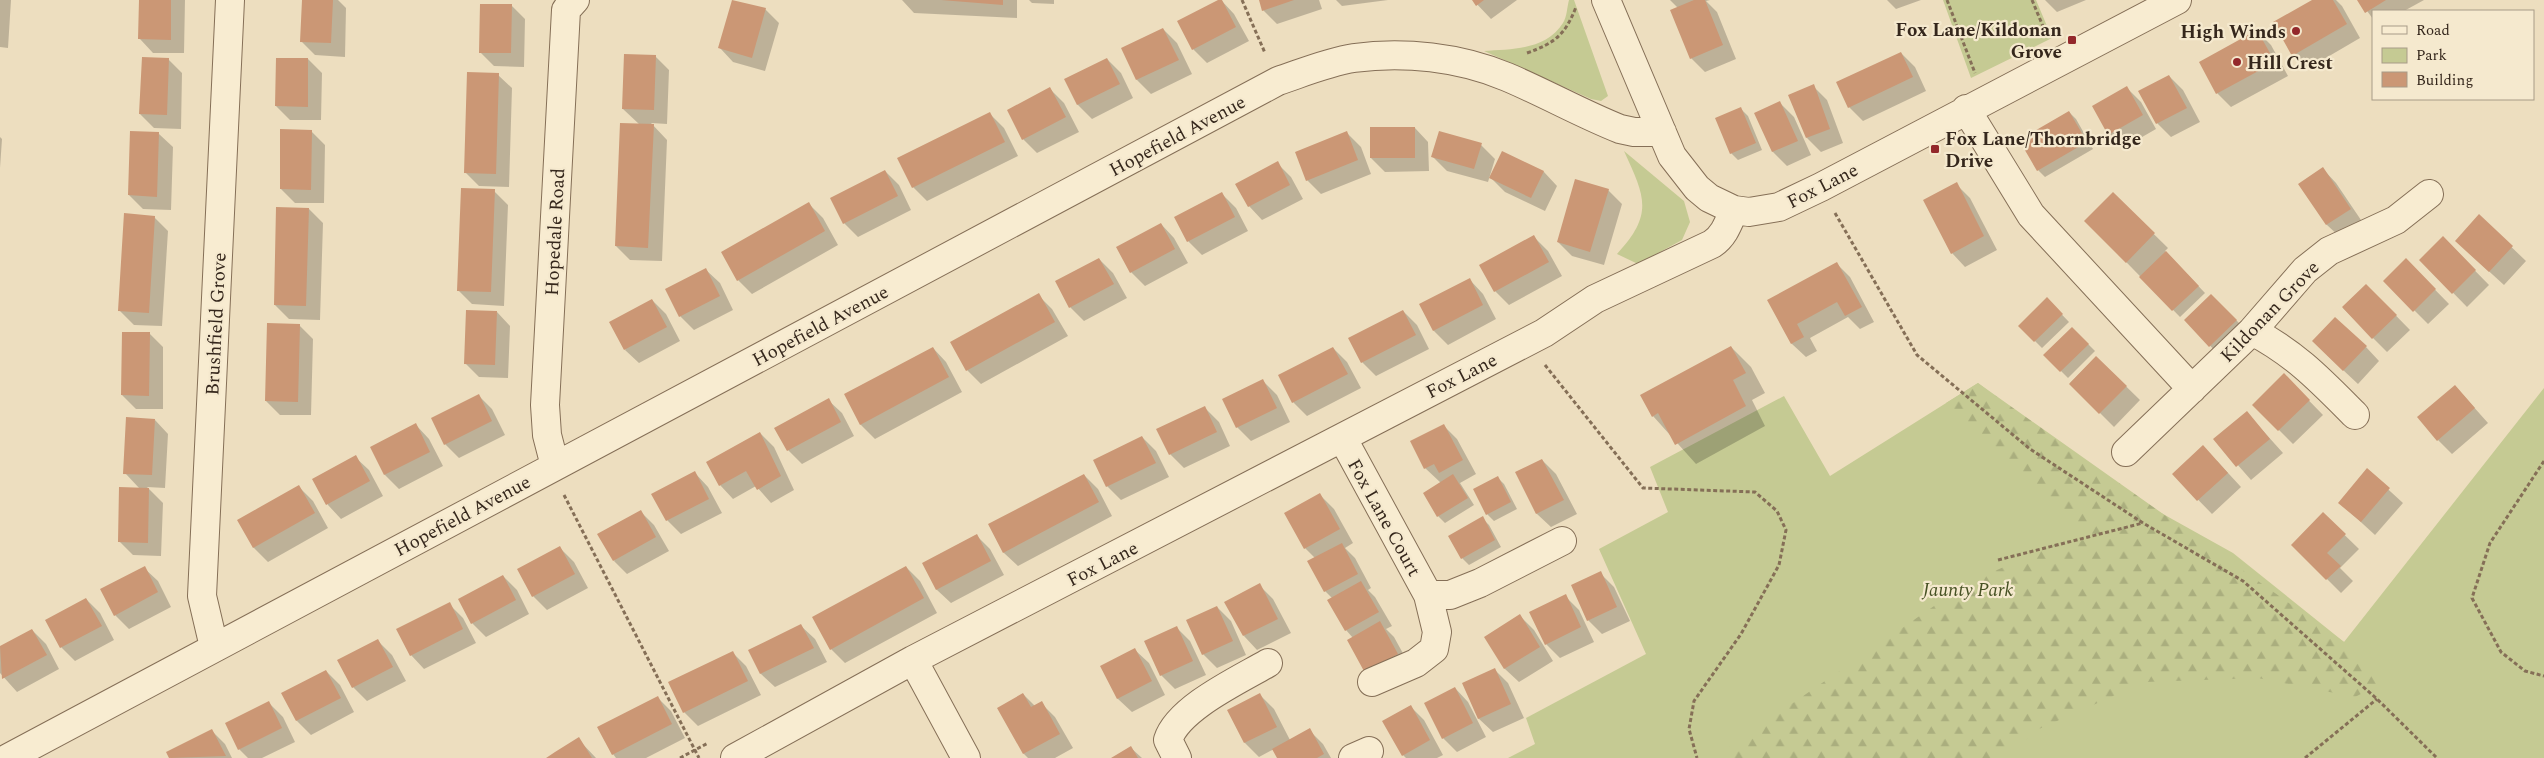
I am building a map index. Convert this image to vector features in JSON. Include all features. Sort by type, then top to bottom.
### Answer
[{"type":"street","name":"Brushfield Grove","points":[[214,647],[202,596],[230,0]]},
{"type":"street","name":"Hopedale Road","points":[[555,466],[547,435],[545,405],[566,10],[575,0]]},
{"type":"street","points":[[1606,0],[1676,162],[1697,188],[1710,198],[1734,210]]},
{"type":"street","name":"Fox Lane","points":[[735,758],[913,660],[1343,439],[1532,339],[1595,299],[1712,244],[1720,239],[1734,210],[1750,212],[1779,206],[1820,187],[2177,0]]},
{"type":"street","name":"Hopefield Avenue","points":[[8,758],[1278,81],[1320,66],[1354,58],[1395,55],[1438,58],[1505,76],[1620,129],[1634,132],[1662,132]]},
{"type":"street","points":[[1976,104],[2030,215],[2192,389]]},
{"type":"street","name":"Kildonan Grove","points":[[2126,452],[2252,331],[2311,265],[2329,251],[2396,220],[2429,194]]},
{"type":"street","points":[[2252,331],[2281,346],[2317,376],[2355,415]]},
{"type":"street","name":"Fox Lane Court","points":[[1343,439],[1428,595],[1438,632],[1434,649],[1416,663],[1372,682]]},
{"type":"street","name":"Fox Lane Court","points":[[1428,595],[1450,595],[1480,583],[1562,541]]},
{"type":"street","points":[[913,660],[966,758]]},
{"type":"street","points":[[1177,758],[1168,740],[1171,732],[1183,718],[1202,703],[1268,663]]},
{"type":"path","points":[[1242,0],[1278,81]]},
{"type":"path","points":[[1947,0],[1976,104]]},
{"type":"path","points":[[2032,0],[2057,62]]},
{"type":"path","points":[[1476,67],[1519,56],[1550,43],[1562,35],[1577,4]]},
{"type":"path","points":[[1820,187],[1917,355],[2030,449],[2143,523],[2243,581],[2376,699],[2437,758]]},
{"type":"path","points":[[1532,339],[1550,373],[1643,488],[1755,492],[1776,511],[1786,530],[1779,565],[1741,634],[1694,701],[1689,729],[1697,758]]},
{"type":"path","points":[[2544,461],[2490,543],[2472,598],[2501,652],[2524,671],[2544,676]]},
{"type":"path","points":[[555,466],[564,496],[699,758]]},
{"type":"path","points":[[1998,560],[2143,523]]},
{"type":"path","points":[[2305,758],[2376,699]]},
{"type":"green space","points":[[1569,0],[1574,0],[1608,96],[1601,101],[1591,99],[1484,51],[1528,46],[1547,38],[1556,32],[1563,23]]},
{"type":"green space","points":[[1943,0],[2036,0],[2052,38],[1971,78]]},
{"type":"green space","points":[[1624,151],[1684,201],[1690,222],[1682,240],[1638,264],[1617,254],[1637,227],[1642,205],[1637,181]]},
{"type":"green space","name":"Jaunty Park","points":[[1978,383],[2102,480],[2233,553],[2344,642],[2544,388],[2544,758],[1508,758],[1535,744],[1526,718],[1646,654],[1599,549],[1668,512],[1650,467],[1784,396],[1830,476]]},
{"type":"green space","points":[[1978,383],[2344,642],[2386,681],[2355,697],[2258,678],[2145,682],[2039,729],[2004,758],[1718,758],[1726,749],[1969,582],[2087,531],[1977,435],[1946,403]]},
{"type":"building","points":[[139,0],[171,0],[171,40],[138,39]]},
{"type":"building","points":[[302,0],[333,0],[331,43],[300,42]]},
{"type":"building","points":[[732,0],[766,8],[752,58],[718,48]]},
{"type":"building","points":[[941,0],[1003,0],[1003,5]]},
{"type":"building","points":[[1218,0],[1222,0],[1236,27],[1192,50],[1177,21]]},
{"type":"building","points":[[1259,0],[1294,0],[1262,11]]},
{"type":"building","points":[[1472,0],[1484,0],[1476,6]]},
{"type":"building","points":[[1694,0],[1705,0],[1723,45],[1690,59],[1670,10]]},
{"type":"building","points":[[2312,0],[2333,0],[2347,24],[2292,56],[2273,22]]},
{"type":"building","points":[[2357,0],[2386,0],[2365,13]]},
{"type":"building","points":[[480,4],[512,4],[511,53],[479,53]]},
{"type":"building","points":[[1163,28],[1179,60],[1136,80],[1121,48]]},
{"type":"building","name":"Hill Crest","points":[[2257,30],[2275,62],[2216,94],[2199,62]]},
{"type":"building","points":[[1901,52],[1913,77],[1848,108],[1836,82]]},
{"type":"building","points":[[624,54],[656,55],[654,110],[622,109]]},
{"type":"building","points":[[142,57],[169,58],[167,115],[139,114]]},
{"type":"building","points":[[276,58],[308,58],[308,107],[275,106]]},
{"type":"building","points":[[1107,58],[1120,84],[1077,105],[1064,79]]},
{"type":"building","points":[[467,72],[499,73],[496,174],[464,173]]},
{"type":"building","points":[[2169,75],[2187,108],[2156,124],[2138,91]]},
{"type":"building","points":[[1814,84],[1830,129],[1806,138],[1788,95]]},
{"type":"building","points":[[2127,86],[2143,115],[2108,135],[2092,106]]},
{"type":"building","points":[[1050,87],[1066,117],[1022,140],[1007,110]]},
{"type":"building","points":[[1780,101],[1798,141],[1772,152],[1754,113]]},
{"type":"building","points":[[1741,107],[1756,143],[1730,154],[1715,118]]},
{"type":"building","points":[[2069,111],[2087,142],[2037,171],[2019,140]]},
{"type":"building","points":[[990,112],[1005,142],[912,188],[897,158]]},
{"type":"building","points":[[620,123],[654,124],[648,248],[615,246]]},
{"type":"building","points":[[1370,127],[1415,127],[1415,158],[1370,158]]},
{"type":"building","points":[[280,129],[312,130],[311,190],[280,189]]},
{"type":"building","points":[[130,131],[159,132],[157,197],[128,195]]},
{"type":"building","points":[[1347,131],[1358,160],[1306,181],[1295,152]]},
{"type":"building","points":[[1439,131],[1482,143],[1474,169],[1431,157]]},
{"type":"building","points":[[1502,151],[1544,171],[1531,198],[1489,178]]},
{"type":"building","points":[[1278,161],[1290,185],[1248,207],[1235,184]]},
{"type":"building","points":[[2323,167],[2351,209],[2326,225],[2298,184]]},
{"type":"building","points":[[885,170],[898,196],[843,224],[830,198]]},
{"type":"building","points":[[1575,179],[1609,189],[1590,252],[1557,242]]},
{"type":"building","points":[[1957,182],[1984,236],[1951,254],[1923,200]]},
{"type":"building","points":[[461,188],[495,189],[491,292],[457,291]]},
{"type":"building","points":[[1222,192],[1235,217],[1187,242],[1174,217]]},
{"type":"building","points":[[2113,192],[2155,233],[2126,263],[2084,221]]},
{"type":"building","points":[[809,202],[825,231],[737,281],[721,252]]},
{"type":"building","points":[[276,207],[309,208],[306,306],[274,305]]},
{"type":"building","points":[[124,213],[155,216],[149,313],[118,311]]},
{"type":"building","points":[[2479,214],[2513,246],[2489,272],[2455,241]]},
{"type":"building","points":[[1161,223],[1175,249],[1130,273],[1116,247]]},
{"type":"building","points":[[1534,235],[1549,262],[1494,292],[1479,265]]},
{"type":"building","points":[[2443,236],[2476,270],[2452,294],[2419,260]]},
{"type":"building","points":[[2166,251],[2199,286],[2172,311],[2139,277]]},
{"type":"building","points":[[1099,258],[1114,284],[1069,308],[1055,281]]},
{"type":"building","points":[[2406,258],[2436,289],[2413,312],[2383,281]]},
{"type":"building","points":[[1837,262],[1862,307],[1845,316],[1837,302],[1797,324],[1804,337],[1791,344],[1767,300]]},
{"type":"building","points":[[706,268],[720,296],[679,317],[665,289]]},
{"type":"building","points":[[1470,278],[1483,305],[1433,331],[1419,304]]},
{"type":"building","points":[[2366,284],[2397,315],[2372,339],[2342,307]]},
{"type":"building","points":[[1039,293],[1055,322],[966,371],[950,342]]},
{"type":"building","points":[[2211,294],[2237,320],[2209,347],[2184,320]]},
{"type":"building","points":[[2047,297],[2063,314],[2034,342],[2018,326]]},
{"type":"building","points":[[652,299],[667,327],[624,350],[609,322]]},
{"type":"building","points":[[466,310],[497,311],[495,365],[464,364]]},
{"type":"building","points":[[1403,310],[1416,335],[1361,363],[1348,338]]},
{"type":"building","points":[[2335,317],[2367,346],[2343,371],[2312,341]]},
{"type":"building","points":[[267,323],[300,324],[298,402],[265,401]]},
{"type":"building","points":[[2072,327],[2089,344],[2060,372],[2043,355]]},
{"type":"building","points":[[122,332],[150,332],[149,396],[121,395]]},
{"type":"building","points":[[1731,346],[1746,373],[1733,380],[1746,406],[1675,445],[1658,413],[1652,417],[1640,395]]},
{"type":"building","points":[[933,347],[949,377],[860,425],[844,394]]},
{"type":"building","points":[[1333,347],[1348,374],[1292,403],[1278,375]]},
{"type":"building","points":[[2096,356],[2127,386],[2099,414],[2069,384]]},
{"type":"building","points":[[2284,373],[2310,400],[2278,431],[2252,405]]},
{"type":"building","points":[[1263,379],[1277,408],[1236,428],[1222,399]]},
{"type":"building","points":[[2455,385],[2475,408],[2437,441],[2417,417]]},
{"type":"building","points":[[479,394],[492,421],[444,445],[431,418]]},
{"type":"building","points":[[829,398],[841,422],[787,451],[774,428]]},
{"type":"building","points":[[1205,406],[1217,432],[1169,455],[1156,429]]},
{"type":"building","points":[[2247,411],[2270,439],[2236,467],[2213,439]]},
{"type":"building","points":[[126,417],[155,419],[152,475],[123,474]]},
{"type":"building","points":[[416,423],[430,452],[384,475],[370,447]]},
{"type":"building","points":[[1444,424],[1463,460],[1439,473],[1434,464],[1424,469],[1410,441]]},
{"type":"building","points":[[760,432],[781,476],[757,490],[746,471],[719,486],[706,462]]},
{"type":"building","points":[[1142,436],[1156,463],[1106,487],[1093,460]]},
{"type":"building","points":[[2203,445],[2228,473],[2197,501],[2172,474]]},
{"type":"building","points":[[356,455],[370,481],[326,505],[312,479]]},
{"type":"building","points":[[1542,459],[1564,500],[1536,514],[1515,472]]},
{"type":"building","points":[[2367,468],[2390,488],[2361,522],[2338,503]]},
{"type":"building","points":[[695,471],[709,499],[666,521],[651,494]]},
{"type":"building","points":[[1084,474],[1099,502],[1003,553],[988,524]]},
{"type":"building","points":[[1453,474],[1468,498],[1437,517],[1423,493]]},
{"type":"building","points":[[1498,476],[1511,502],[1486,515],[1473,489]]},
{"type":"building","points":[[299,485],[315,513],[253,548],[237,520]]},
{"type":"building","points":[[119,487],[149,488],[148,543],[118,542]]},
{"type":"building","points":[[1320,493],[1340,529],[1304,549],[1284,513]]},
{"type":"building","points":[[641,510],[656,537],[613,561],[597,534]]},
{"type":"building","points":[[2323,512],[2346,534],[2327,553],[2341,566],[2326,580],[2291,545]]},
{"type":"building","points":[[1483,516],[1495,540],[1461,559],[1448,536]]},
{"type":"building","points":[[977,534],[991,561],[936,590],[922,563]]},
{"type":"building","points":[[1342,543],[1358,574],[1324,592],[1307,561]]},
{"type":"building","points":[[560,546],[575,574],[532,597],[517,569]]},
{"type":"building","points":[[145,566],[158,592],[114,616],[100,589]]},
{"type":"building","points":[[906,566],[924,598],[830,650],[812,617]]},
{"type":"building","points":[[1601,571],[1617,607],[1587,621],[1571,585]]},
{"type":"building","points":[[503,575],[516,600],[471,624],[458,599]]},
{"type":"building","points":[[1361,581],[1379,612],[1345,631],[1327,600]]},
{"type":"building","points":[[1260,583],[1278,619],[1243,636],[1224,602]]},
{"type":"building","points":[[1566,594],[1581,627],[1545,645],[1529,612]]},
{"type":"building","points":[[86,598],[102,626],[60,648],[45,620]]},
{"type":"building","points":[[450,602],[463,629],[410,656],[396,629]]},
{"type":"building","points":[[1217,606],[1233,641],[1202,655],[1186,620]]},
{"type":"building","points":[[1520,614],[1540,647],[1504,669],[1484,637]]},
{"type":"building","points":[[1380,621],[1398,654],[1365,673],[1347,640]]},
{"type":"building","points":[[801,624],[814,648],[760,674],[748,650]]},
{"type":"building","points":[[1177,626],[1193,661],[1160,676],[1144,641]]},
{"type":"building","points":[[32,629],[47,655],[2,679],[0,646]]},
{"type":"building","points":[[378,639],[393,667],[352,688],[337,660]]},
{"type":"building","points":[[1135,648],[1152,681],[1117,699],[1100,666]]},
{"type":"building","points":[[733,651],[748,681],[683,713],[668,682]]},
{"type":"building","points":[[1495,668],[1511,704],[1478,719],[1462,683]]},
{"type":"building","points":[[326,670],[341,698],[296,721],[281,693]]},
{"type":"building","points":[[1455,687],[1473,723],[1442,739],[1424,703]]},
{"type":"building","points":[[1023,693],[1031,707],[1042,701],[1060,734],[1023,754],[997,708]]},
{"type":"building","points":[[1260,693],[1277,727],[1244,743],[1227,710]]},
{"type":"building","points":[[658,696],[672,724],[612,755],[597,727]]},
{"type":"building","points":[[269,701],[282,728],[238,750],[225,723]]},
{"type":"building","points":[[1411,705],[1430,740],[1402,756],[1382,721]]},
{"type":"building","points":[[1310,728],[1324,754],[1317,758],[1277,758],[1272,749]]},
{"type":"building","points":[[212,729],[226,756],[169,758],[166,752]]},
{"type":"building","points":[[579,737],[592,758],[546,758],[555,752]]},
{"type":"building","points":[[1131,746],[1138,758],[1111,758]]},
{"type":"place","name":"High Winds","points":[[2296,31]]},
{"type":"place","name":"Fox Lane/Kildonan Grove","points":[[2072,40]]},
{"type":"place","name":"Hill Crest","points":[[2237,62]]},
{"type":"place","name":"Fox Lane/Thornbridge Drive","points":[[1935,149]]}]
